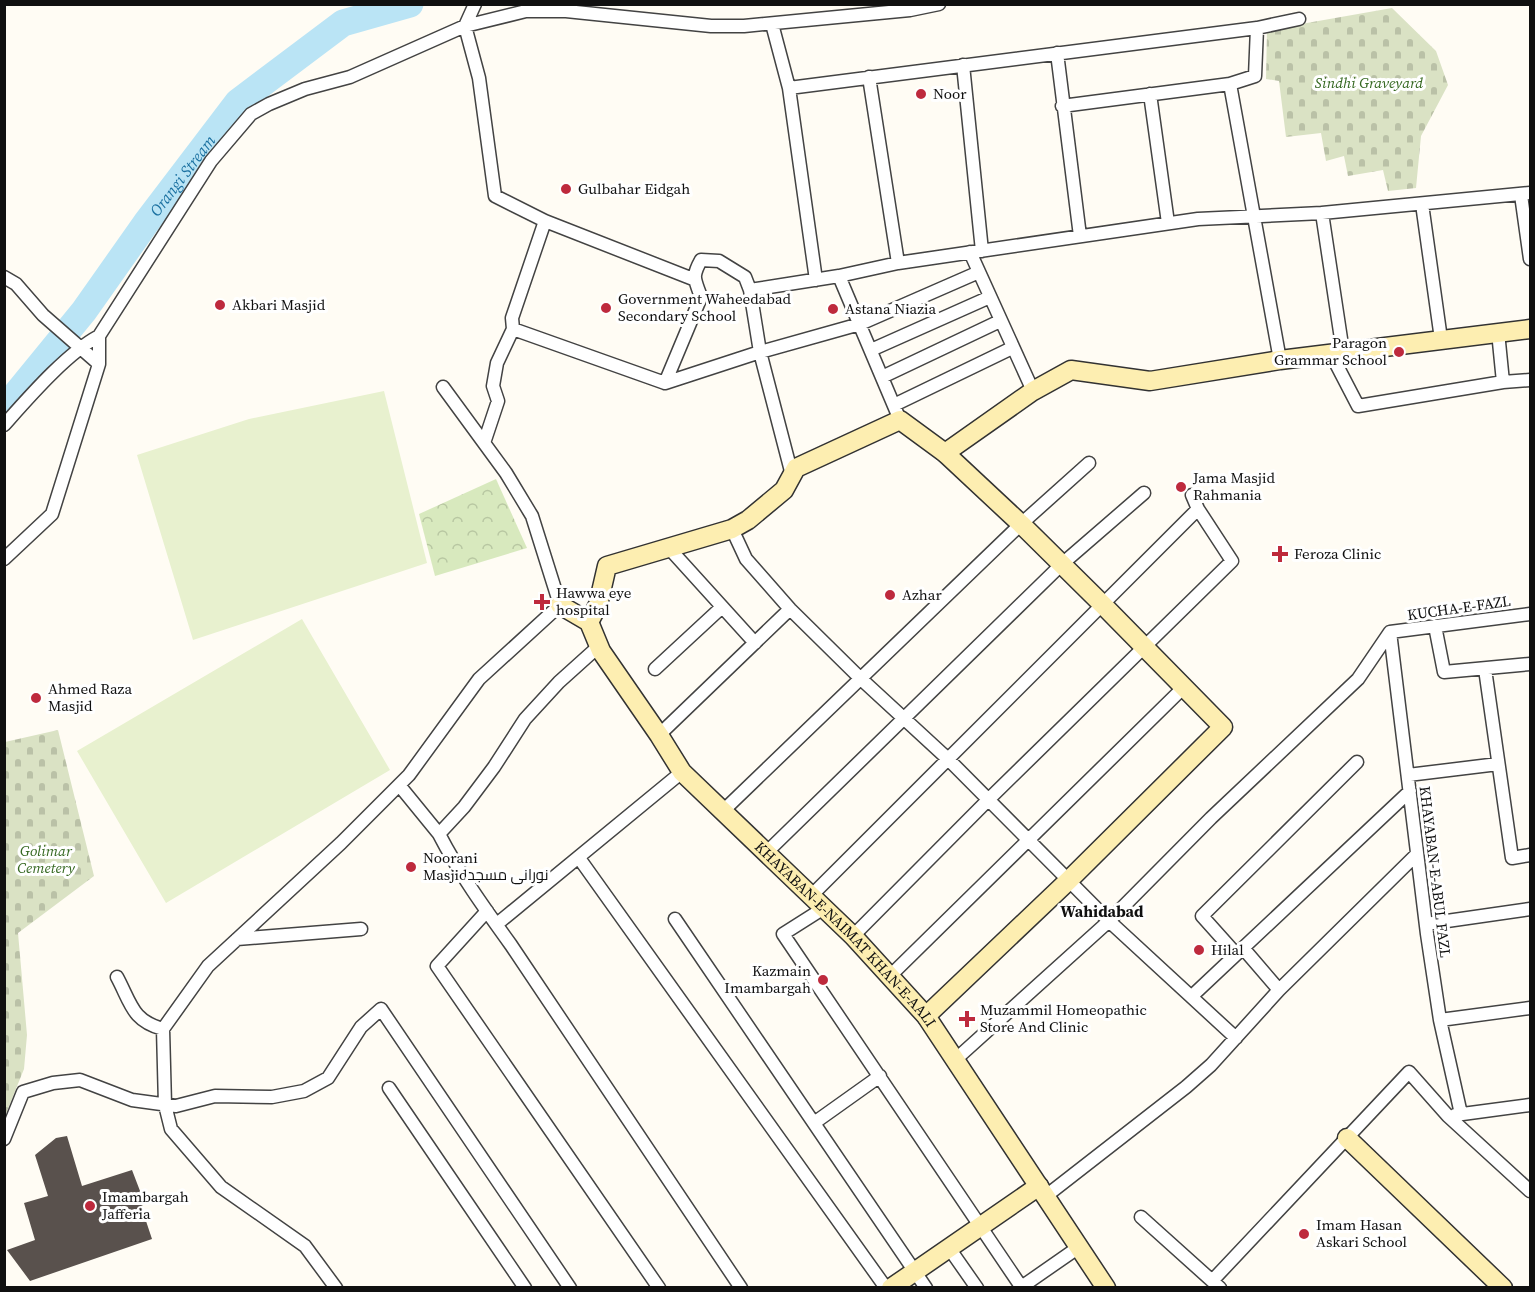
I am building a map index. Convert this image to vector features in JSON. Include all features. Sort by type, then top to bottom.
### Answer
[{"type":"street","points":[[475,4],[465,26],[479,78],[495,196],[545,221],[693,279]]},
{"type":"street","points":[[4,425],[28,398],[81,348],[99,336],[211,161],[251,114],[269,104],[305,89],[350,77],[465,26],[526,11],[566,10],[711,26],[772,24],[910,10],[939,4]]},
{"type":"street","points":[[789,87],[1257,28],[1299,19]]},
{"type":"street","points":[[772,24],[789,87],[816,280]]},
{"type":"street","points":[[1062,106],[1230,84],[1255,76],[1257,28]]},
{"type":"street","points":[[1057,53],[1080,236]]},
{"type":"street","points":[[963,65],[979,272],[1033,391]]},
{"type":"street","points":[[869,77],[898,263]]},
{"type":"street","points":[[1230,84],[1280,360]]},
{"type":"street","points":[[1150,94],[1168,223]]},
{"type":"street","points":[[750,290],[839,276],[898,263],[1198,219],[1322,213],[1526,194],[1530,259]]},
{"type":"street","points":[[1422,204],[1441,339]]},
{"type":"street","points":[[1322,213],[1337,353],[1358,406],[1503,382],[1530,380]]},
{"type":"street","points":[[484,443],[498,401],[493,386],[497,363],[513,329],[512,318],[545,221]]},
{"type":"street","points":[[665,383],[701,297],[693,279],[695,271],[701,260],[719,261],[745,277],[750,290],[760,352],[792,475]]},
{"type":"street","points":[[513,329],[665,383],[760,352],[860,324],[979,272]]},
{"type":"street","points":[[839,276],[897,412],[1021,524],[1223,728],[1068,881],[926,1016]]},
{"type":"street","points":[[4,277],[16,284],[43,315],[99,364]]},
{"type":"street","points":[[871,350],[990,297]]},
{"type":"street","points":[[882,377],[1000,321]]},
{"type":"street","points":[[945,453],[1033,391],[1071,370],[1150,381],[1280,360],[1530,328]]},
{"type":"street","points":[[1498,332],[1503,382]]},
{"type":"street","points":[[4,559],[52,514],[99,364],[99,336]]},
{"type":"street","points":[[443,387],[506,473],[532,516],[560,606],[589,622],[598,605],[607,566],[732,529],[748,520],[783,490],[796,468],[1012,348]]},
{"type":"street","points":[[723,811],[1021,524],[1089,463]]},
{"type":"street","points":[[766,853],[905,720],[1062,564],[1144,493]]},
{"type":"street","points":[[853,936],[1232,561],[1198,509],[1192,495]]},
{"type":"street","points":[[1079,1247],[1021,1287],[783,934],[818,902],[949,760],[1198,509]]},
{"type":"street","points":[[732,529],[746,560],[790,609],[860,678],[949,760],[1108,921],[1236,1038]]},
{"type":"street","points":[[668,547],[754,643]]},
{"type":"street","points":[[336,1287],[305,1246],[221,1187],[171,1129],[165,1105],[163,1029],[208,966],[341,843],[409,775],[479,679],[533,633],[560,606]]},
{"type":"street","points":[[655,669],[722,607]]},
{"type":"street","points":[[659,735],[790,609]]},
{"type":"street","name":"KUCHA-E-FAZL","points":[[1390,632],[1530,614]]},
{"type":"street","name":"KHAYABAN-E-NAIMAT KHAN-E-AALI","points":[[589,622],[599,646],[682,772],[853,936],[926,1016],[1106,1287]]},
{"type":"street","points":[[1435,626],[1444,672],[1530,664]]},
{"type":"street","points":[[955,1060],[1108,921],[1211,818],[1358,678],[1390,632]]},
{"type":"street","name":"KHAYABAN-E-ABUL FAZL","points":[[1390,632],[1426,924],[1454,1115]]},
{"type":"street","points":[[439,834],[464,807],[488,775],[525,719],[559,682],[599,646]]},
{"type":"street","points":[[1485,669],[1512,858],[1530,855]]},
{"type":"street","points":[[890,976],[1184,687]]},
{"type":"street","points":[[1279,990],[1202,916],[1357,762]]},
{"type":"street","points":[[1408,775],[1498,764]]},
{"type":"street","points":[[497,924],[682,772]]},
{"type":"street","points":[[399,785],[439,834],[451,858],[741,1287]]},
{"type":"street","points":[[1192,996],[1410,791]]},
{"type":"street","points":[[891,1287],[981,1226],[1042,1191],[1186,1087],[1236,1038],[1279,990],[1417,854]]},
{"type":"street","points":[[579,858],[886,1287]]},
{"type":"street","points":[[1426,924],[1530,909]]},
{"type":"street","points":[[487,911],[437,966],[658,1287]]},
{"type":"street","points":[[675,919],[926,1287]]},
{"type":"street","points":[[237,939],[362,929]]},
{"type":"street","points":[[117,978],[137,1016],[147,1024],[163,1029]]},
{"type":"street","points":[[1440,1020],[1530,1008]]},
{"type":"street","points":[[4,1139],[23,1092],[53,1083],[80,1080],[132,1100],[176,1106],[215,1096],[272,1097],[304,1091],[328,1078],[361,1027],[381,1009],[570,1287]]},
{"type":"street","points":[[1141,1217],[1216,1284],[1409,1072],[1530,1191]]},
{"type":"street","points":[[814,1123],[879,1076]]},
{"type":"street","points":[[389,1088],[525,1287]]},
{"type":"street","points":[[1454,1115],[1530,1105]]},
{"type":"street","points":[[1347,1138],[1503,1287]]},
{"type":"street","points":[[949,1248],[977,1287]]},
{"type":"green space","name":"Sindhi Graveyard","points":[[1392,8],[1436,51],[1448,85],[1421,136],[1416,188],[1388,191],[1383,170],[1348,176],[1344,156],[1326,161],[1321,133],[1286,137],[1279,81],[1266,79],[1267,30]]},
{"type":"green space","points":[[384,391],[427,563],[193,640],[137,455],[249,419]]},
{"type":"green space","points":[[496,479],[527,548],[435,576],[419,514]]},
{"type":"green space","points":[[302,619],[390,770],[166,903],[77,751]]},
{"type":"green space","name":"Golimar Cemetery","points":[[58,730],[94,876],[18,933],[27,1035],[24,1069],[5,1116],[5,742]]},
{"type":"building","points":[[67,1136],[82,1186],[132,1170],[145,1204],[141,1206],[152,1239],[30,1281],[7,1250],[35,1240],[24,1203],[48,1196],[35,1155],[56,1138]]},
{"type":"waterway","name":"Orangi Stream","points":[[4,409],[84,311],[146,223],[238,102],[343,23],[410,4]]},
{"type":"place","name":"Noor","points":[[921,94]]},
{"type":"place","name":"Gulbahar Eidgah","points":[[566,189]]},
{"type":"place","name":"Akbari Masjid","points":[[220,305]]},
{"type":"place","name":"Government Waheedabad Secondary School","points":[[606,308]]},
{"type":"place","name":"Astana Niazia","points":[[833,309]]},
{"type":"place","name":"Paragon Grammar School","points":[[1399,352]]},
{"type":"place","name":"Jama Masjid Rahmania","points":[[1181,487]]},
{"type":"place","name":"Feroza Clinic","points":[[1280,554]]},
{"type":"place","name":"Azhar","points":[[890,595]]},
{"type":"place","name":"Hawwa eye hospital","points":[[542,602]]},
{"type":"place","name":"Ahmed Raza Masjid","points":[[36,698]]},
{"type":"place","name":"Noorani Masjidنورانی مسجد","points":[[411,867]]},
{"type":"place","name":"Hilal","points":[[1199,950]]},
{"type":"place","name":"Kazmain Imambargah","points":[[823,980]]},
{"type":"place","name":"Muzammil Homeopathic Store And Clinic","points":[[967,1019]]},
{"type":"place","name":"Imambargah Jafferia","points":[[90,1206]]},
{"type":"place","name":"Imam Hasan Askari School","points":[[1304,1234]]},
{"type":"district","name":"Wahidabad","points":[[1102,911]]}]
